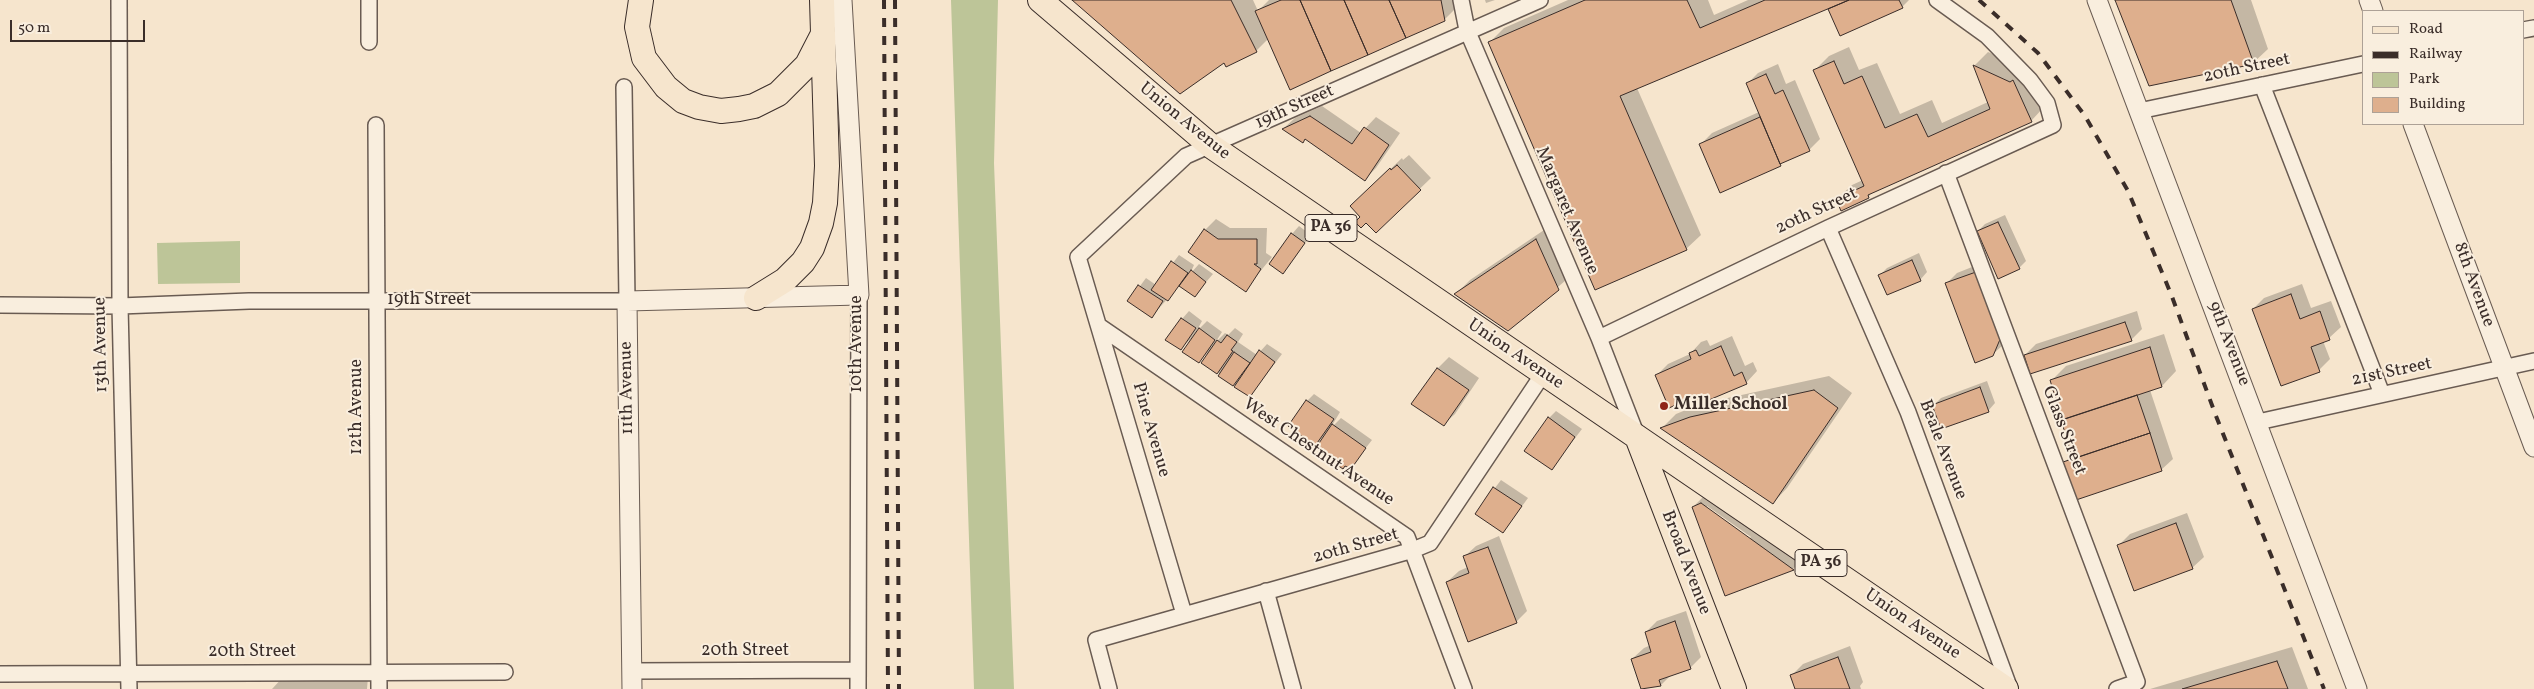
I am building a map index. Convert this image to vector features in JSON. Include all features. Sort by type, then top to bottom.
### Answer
[{"type":"main road","points":[[641,0],[637,27],[644,58],[666,87],[684,101],[699,107],[721,110],[739,109],[754,106],[778,94],[807,65],[823,33]]},
{"type":"main road","points":[[756,298],[785,280],[803,262],[812,248],[821,223],[825,203],[826,166],[822,0]]},
{"type":"main road","name":"Union Avenue","points":[[1040,0],[1211,146],[2006,689]]},
{"type":"main road","name":"Broad Avenue","points":[[1637,437],[1734,689]]},
{"type":"street","name":"13th Avenue","points":[[119,0],[120,306],[129,689]]},
{"type":"street","points":[[369,42],[370,0]]},
{"type":"street","name":"10th Avenue","points":[[842,0],[859,295],[858,689]]},
{"type":"street","name":"Margaret Avenue","points":[[1461,0],[1467,30],[1599,338],[1637,437]]},
{"type":"street","name":"19th Street","points":[[1078,257],[1186,156],[1467,30],[1540,0]]},
{"type":"street","name":"20th Street","points":[[1599,338],[1828,228],[2053,125],[2047,103],[2030,80],[1987,36],[1937,0]]},
{"type":"street","name":"9th Avenue","points":[[2097,0],[2258,422],[2357,689]]},
{"type":"street","name":"20th Street","points":[[2139,111],[2362,64]]},
{"type":"street","points":[[2262,85],[2382,394]]},
{"type":"street","name":"11th Avenue","points":[[624,87],[632,680]]},
{"type":"street","name":"12th Avenue","points":[[376,125],[378,689]]},
{"type":"street","name":"8th Avenue","points":[[2413,125],[2534,447]]},
{"type":"street","name":"Glass Street","points":[[1946,173],[2137,682],[2118,689]]},
{"type":"street","name":"Beale Avenue","points":[[1828,228],[1908,412],[2010,689]]},
{"type":"street","name":"Pine Avenue","points":[[1078,257],[1184,614]]},
{"type":"street","name":"19th Street","points":[[0,305],[120,306],[249,301],[627,300],[859,295]]},
{"type":"street","name":"West Chestnut Avenue","points":[[1099,326],[1407,537],[1464,689]]},
{"type":"street","name":"21st Street","points":[[2258,422],[2534,361]]},
{"type":"street","name":"20th Street","points":[[1109,689],[1096,640],[1413,550],[1430,543],[1543,374]]},
{"type":"street","points":[[1266,591],[1293,689]]},
{"type":"street","name":"20th Street","points":[[632,680],[858,670]]},
{"type":"street","name":"20th Street","points":[[0,674],[378,671],[505,672]]},
{"type":"green space","points":[[951,0],[998,0],[994,163],[1014,689],[974,689]]},
{"type":"green space","points":[[240,241],[240,283],[158,284],[157,243]]},
{"type":"building","points":[[1072,0],[1231,0],[1257,52],[1226,67],[1224,63],[1180,94]]},
{"type":"building","points":[[1281,0],[1300,0],[1331,71],[1290,90],[1255,11]]},
{"type":"building","points":[[1300,0],[1344,0],[1368,55],[1331,71]]},
{"type":"building","points":[[1344,0],[1389,0],[1406,38],[1368,55]]},
{"type":"building","points":[[1389,0],[1441,0],[1445,21],[1406,38]]},
{"type":"building","points":[[1585,0],[1687,0],[1700,28],[1765,0],[1849,0],[1620,96],[1687,250],[1595,290],[1488,42]]},
{"type":"building","points":[[1849,0],[1899,0],[1903,8],[1840,36],[1828,9]]},
{"type":"building","points":[[2115,0],[2231,0],[2254,64],[2149,86]]},
{"type":"building","points":[[1834,61],[1844,84],[1862,76],[1885,128],[1917,114],[1928,137],[1990,109],[1973,65],[2010,82],[2013,80],[2032,122],[1868,195],[1869,198],[1841,211],[1836,199],[1864,186],[1813,70]]},
{"type":"building","points":[[1766,74],[1775,94],[1783,90],[1810,151],[1780,164],[1746,83]]},
{"type":"building","points":[[1310,116],[1352,144],[1364,127],[1389,145],[1365,181],[1305,139],[1303,143],[1282,129]]},
{"type":"building","points":[[1760,117],[1781,166],[1720,193],[1699,144]]},
{"type":"building","points":[[1397,165],[1421,190],[1376,233],[1366,223],[1361,228],[1355,222],[1360,217],[1350,206],[1390,168],[1391,170]]},
{"type":"building","points":[[1998,222],[2020,269],[1998,279],[1977,231]]},
{"type":"building","points":[[1204,229],[1218,239],[1257,239],[1257,264],[1254,264],[1261,269],[1246,292],[1188,252]]},
{"type":"building","points":[[1291,233],[1305,243],[1283,274],[1269,264]]},
{"type":"building","points":[[1536,239],[1559,290],[1508,331],[1454,294]]},
{"type":"building","points":[[1912,260],[1921,281],[1887,295],[1878,275]]},
{"type":"building","points":[[1171,261],[1188,273],[1168,301],[1151,290]]},
{"type":"building","points":[[1191,270],[1206,282],[1195,297],[1179,286]]},
{"type":"building","points":[[1976,272],[2001,337],[1993,356],[1975,363],[1945,283]]},
{"type":"building","points":[[1138,285],[1163,301],[1152,318],[1127,301]]},
{"type":"building","points":[[2291,294],[2300,319],[2320,311],[2330,340],[2311,347],[2320,372],[2281,386],[2252,309]]},
{"type":"building","points":[[1181,318],[1196,328],[1181,350],[1165,340]]},
{"type":"building","points":[[2125,322],[2132,341],[2030,374],[2024,355]]},
{"type":"building","points":[[1199,328],[1215,340],[1199,363],[1182,352]]},
{"type":"building","points":[[1227,335],[1237,342],[1217,374],[1201,363],[1217,340],[1221,343]]},
{"type":"building","points":[[1721,346],[1734,376],[1742,372],[1747,384],[1697,405],[1693,397],[1669,408],[1655,375],[1691,359],[1689,353],[1696,350],[1699,356]]},
{"type":"building","points":[[2150,347],[2162,387],[2062,420],[2050,380]]},
{"type":"building","points":[[1259,350],[1275,362],[1250,397],[1234,387]]},
{"type":"building","points":[[1234,352],[1250,363],[1233,386],[1218,376]]},
{"type":"building","points":[[1437,368],[1469,390],[1444,426],[1411,404]]},
{"type":"building","points":[[1980,387],[1989,412],[1941,429],[1932,405]]},
{"type":"building","points":[[1814,390],[1838,408],[1773,504],[1660,428],[1690,417]]},
{"type":"building","points":[[2137,395],[2150,433],[2073,459],[2061,420]]},
{"type":"building","points":[[1306,400],[1334,419],[1315,446],[1288,426]]},
{"type":"building","points":[[1548,417],[1575,437],[1552,470],[1524,451]]},
{"type":"building","points":[[1332,424],[1366,448],[1351,469],[1345,466],[1343,469],[1322,455],[1325,451],[1317,446]]},
{"type":"building","points":[[2150,433],[2162,471],[2076,500],[2063,462]]},
{"type":"building","points":[[1493,487],[1522,506],[1503,533],[1475,514]]},
{"type":"building","points":[[1701,503],[1794,570],[1725,596],[1692,507]]},
{"type":"building","points":[[2176,523],[2193,569],[2134,591],[2117,545]]},
{"type":"building","points":[[1488,547],[1517,623],[1468,642],[1446,582],[1469,573],[1463,556]]},
{"type":"building","points":[[1675,621],[1691,669],[1659,680],[1661,686],[1641,689],[1631,659],[1651,652],[1645,632]]},
{"type":"building","points":[[1838,657],[1850,689],[1795,689],[1790,675]]},
{"type":"building","points":[[2277,661],[2288,689],[2182,689]]},
{"type":"railway","points":[[884,0],[888,689]]},
{"type":"railway","points":[[895,0],[899,689]]},
{"type":"railway","points":[[1979,0],[2038,53],[2085,116],[2128,191],[2171,294],[2216,416],[2324,689]]},
{"type":"place","name":"Miller School","points":[[1664,406]]}]
